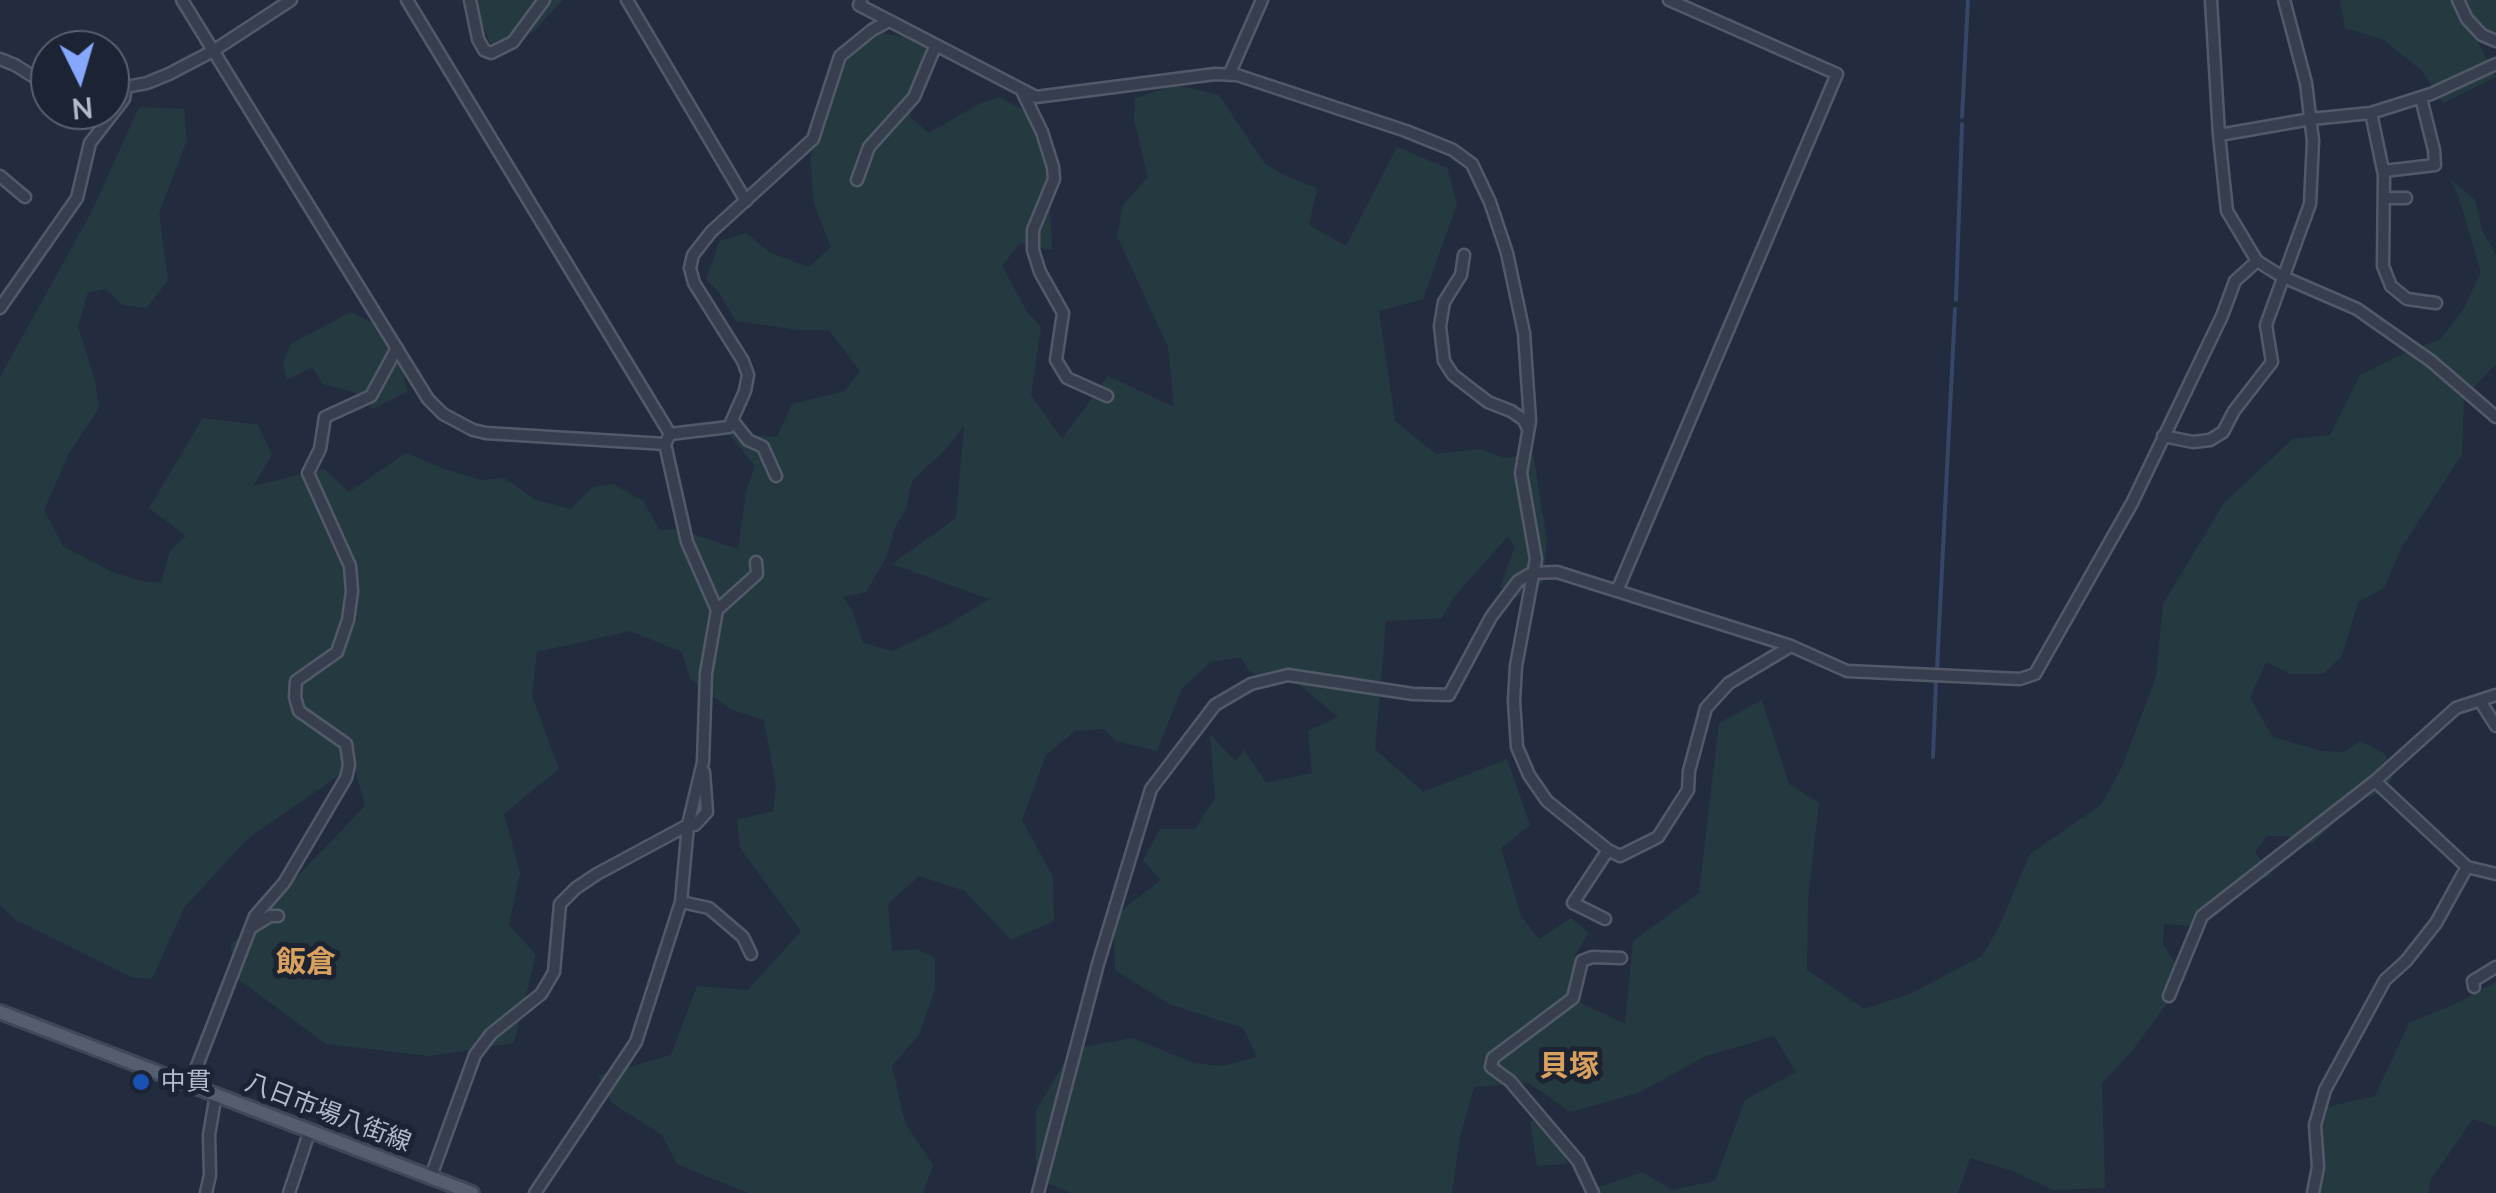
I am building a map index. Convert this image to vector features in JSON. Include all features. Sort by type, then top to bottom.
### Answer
[{"type":"main road","name":"八日市場八街線","points":[[0,1012],[472,1193]]},
{"type":"street","points":[[182,0],[428,398],[442,414],[472,430],[668,439],[728,427],[748,374],[694,283],[690,268],[697,248],[818,132],[840,56],[872,30],[889,22]]},
{"type":"street","points":[[130,86],[169,74],[213,51],[291,0]]},
{"type":"street","points":[[407,0],[668,439],[687,542],[717,610],[706,673],[703,762],[688,825],[681,902],[664,960],[629,1055],[535,1193]]},
{"type":"street","points":[[470,0],[478,39],[490,53],[513,42],[544,0]]},
{"type":"street","points":[[627,0],[746,201]]},
{"type":"street","points":[[861,0],[859,6],[1036,97],[1229,75],[1406,131],[1453,150],[1472,164],[1507,253],[1525,351],[1528,428],[1521,472],[1536,559],[1516,666],[1518,747],[1547,801],[1608,850],[1620,856],[1658,837],[1688,790],[1689,771],[1706,708],[1729,683],[1791,646]]},
{"type":"street","points":[[1229,75],[1262,0]]},
{"type":"street","points":[[1617,591],[1837,74],[1669,0]]},
{"type":"street","points":[[2211,0],[2227,210],[2257,261],[2373,319],[2496,417]]},
{"type":"street","points":[[2163,436],[2193,442],[2210,440],[2223,432],[2272,362],[2266,325],[2281,276],[2306,228],[2310,204],[2306,83],[2284,0]]},
{"type":"street","points":[[2458,0],[2467,19],[2482,35],[2496,41]]},
{"type":"street","points":[[857,180],[868,147],[914,97],[935,48]]},
{"type":"street","points":[[0,58],[30,75]]},
{"type":"street","points":[[2219,134],[2310,119],[2371,114],[2421,98],[2496,64]]},
{"type":"street","points":[[1023,92],[1042,132],[1054,179],[1033,230],[1033,250],[1040,272],[1063,312],[1056,360],[1067,378],[1107,396]]},
{"type":"street","points":[[2384,170],[2435,165],[2421,98]]},
{"type":"street","points":[[2371,114],[2384,170],[2382,266],[2391,286],[2407,298],[2436,303]]},
{"type":"street","points":[[0,308],[77,198],[90,143],[100,130]]},
{"type":"street","points":[[0,176],[26,197]]},
{"type":"street","points":[[2384,198],[2406,198]]},
{"type":"street","points":[[1464,255],[1461,275],[1444,302],[1440,336],[1444,361],[1453,375],[1488,402],[1512,410],[1528,428]]},
{"type":"street","points":[[1038,1193],[1098,964],[1151,789],[1215,705],[1267,678],[1288,675],[1413,694],[1449,695],[1491,617],[1518,581],[1532,573],[1557,572],[1791,646],[1847,671],[2020,679],[2034,674],[2132,503],[2235,281],[2257,261]]},
{"type":"street","points":[[190,1084],[255,916],[284,883],[346,778],[346,744],[299,710],[295,697],[296,681],[337,652],[348,620],[352,591],[350,566],[308,473],[320,449],[325,417],[372,396],[397,348]]},
{"type":"street","points":[[733,421],[748,440],[763,447],[776,476]]},
{"type":"street","points":[[717,610],[757,574],[756,562]]},
{"type":"street","points":[[2169,996],[2202,916],[2375,781],[2456,708],[2496,695]]},
{"type":"street","points":[[2480,700],[2496,726]]},
{"type":"street","points":[[2375,781],[2467,866],[2496,874]]},
{"type":"street","points":[[431,1176],[475,1055],[491,1034],[541,994],[554,972],[560,904],[598,874],[688,825]]},
{"type":"street","points":[[1606,920],[1573,903],[1608,850]]},
{"type":"street","points":[[2313,1193],[2318,1167],[2316,1125],[2325,1090],[2385,980],[2436,923],[2467,866]]},
{"type":"street","points":[[681,902],[709,908],[743,937],[751,954]]},
{"type":"street","points":[[251,927],[270,916],[278,916]]},
{"type":"street","points":[[1593,1193],[1578,1161],[1510,1081],[1491,1068],[1493,1058],[1573,998],[1582,961],[1592,957],[1621,958]]},
{"type":"street","points":[[2474,987],[2473,981],[2496,968]]},
{"type":"street","points":[[206,1193],[216,1094]]},
{"type":"street","points":[[289,1193],[310,1130]]},
{"type":"green space","points":[[472,0],[563,0],[533,32],[491,45]]},
{"type":"green space","points":[[2340,0],[2496,0],[2496,42],[2469,25],[2496,77],[2443,103],[2422,71],[2384,40],[2345,28]]},
{"type":"green space","points":[[881,33],[906,37],[929,51],[910,117],[929,133],[999,97],[1046,122],[1052,250],[1020,243],[1002,266],[1027,312],[1041,327],[1031,395],[1062,439],[1108,376],[1174,407],[1168,347],[1117,236],[1123,205],[1148,177],[1134,120],[1135,98],[1176,85],[1219,95],[1265,164],[1317,188],[1309,225],[1346,246],[1397,147],[1447,168],[1457,204],[1423,299],[1379,311],[1395,421],[1436,454],[1479,449],[1505,458],[1533,454],[1547,540],[1543,583],[1517,597],[1500,587],[1515,547],[1508,536],[1454,597],[1442,618],[1386,621],[1375,749],[1423,792],[1507,759],[1530,825],[1501,848],[1521,916],[1539,939],[1571,918],[1589,933],[1575,955],[1581,1003],[1625,1024],[1633,941],[1699,893],[1719,723],[1762,700],[1789,784],[1819,803],[1808,897],[1807,970],[1864,1009],[1910,994],[1982,956],[1999,927],[2030,854],[2101,805],[2122,767],[2156,677],[2163,604],[2224,503],[2293,439],[2330,435],[2360,375],[2441,339],[2464,308],[2481,272],[2450,179],[2475,200],[2482,230],[2496,255],[2496,364],[2464,397],[2462,454],[2402,547],[2384,588],[2358,602],[2342,656],[2323,674],[2290,674],[2266,662],[2250,698],[2273,737],[2322,751],[2344,752],[2360,741],[2385,754],[2392,779],[2379,794],[2360,798],[2312,844],[2287,836],[2267,836],[2255,852],[2272,875],[2224,895],[2188,926],[2164,924],[2163,944],[2185,979],[2132,1051],[2102,1083],[2105,1188],[2053,1190],[2013,1171],[1970,1158],[1958,1193],[1583,1193],[1642,1172],[1672,1190],[1715,1181],[1745,1100],[1796,1072],[1774,1036],[1706,1056],[1638,1093],[1570,1112],[1529,1083],[1474,1087],[1460,1137],[1452,1193],[1071,1193],[1036,1178],[1036,1111],[1072,1049],[1132,1038],[1194,1063],[1222,1066],[1257,1057],[1243,1028],[1169,1004],[1115,970],[1113,917],[1161,880],[1143,860],[1160,829],[1195,829],[1215,798],[1210,734],[1235,761],[1244,750],[1266,783],[1312,773],[1308,731],[1338,717],[1294,680],[1269,683],[1248,670],[1241,657],[1211,662],[1182,688],[1157,751],[1116,741],[1103,729],[1075,731],[1046,755],[1022,820],[1053,877],[1054,921],[1011,940],[965,891],[919,876],[888,904],[892,951],[917,949],[935,958],[935,989],[919,1035],[892,1066],[905,1123],[933,1165],[923,1193],[748,1193],[677,1164],[662,1135],[612,1103],[598,1076],[671,1055],[697,986],[748,990],[801,931],[740,848],[737,820],[773,811],[776,788],[764,720],[730,709],[690,679],[682,652],[630,631],[537,652],[532,696],[559,769],[504,814],[520,873],[509,925],[536,955],[514,1043],[429,1056],[326,1044],[234,976],[231,945],[365,806],[354,765],[247,839],[184,908],[152,979],[131,977],[16,920],[0,905],[0,377],[92,211],[139,107],[184,109],[187,140],[159,213],[168,280],[147,308],[123,305],[106,289],[88,292],[78,326],[99,408],[69,453],[44,510],[63,546],[112,572],[161,583],[170,551],[186,536],[149,508],[203,418],[258,425],[272,455],[253,486],[324,469],[349,492],[406,453],[481,480],[504,478],[536,500],[571,509],[593,487],[613,484],[643,501],[660,530],[677,529],[738,549],[746,492],[755,466],[729,434],[777,437],[792,404],[845,391],[860,371],[829,330],[736,321],[706,279],[720,241],[746,233],[771,253],[809,267],[831,247],[814,204],[810,158],[846,57]],"holes":[[[964,426],[956,518],[892,564],[989,599],[893,651],[863,643],[852,610],[843,597],[866,592],[887,556],[894,530],[906,509],[912,481]]]},
{"type":"green space","points":[[351,312],[391,333],[408,391],[373,409],[354,392],[323,384],[312,367],[287,380],[283,363],[291,344]]},
{"type":"green space","points":[[2496,982],[2496,1127],[2473,1119],[2431,1179],[2429,1193],[2314,1193],[2322,1108],[2375,1096],[2409,1023]]},
{"type":"green space","points":[[1530,1121],[1557,1125],[1563,1136],[1567,1164],[1537,1166]]},
{"type":"waterway","points":[[1962,117],[1968,0]]},
{"type":"waterway","points":[[1956,300],[1962,124]]},
{"type":"waterway","points":[[1937,669],[1955,309]]},
{"type":"waterway","points":[[1933,757],[1936,681]]},
{"type":"place","name":"中貫","points":[[141,1082]]},
{"type":"district","name":"飯倉","points":[[306,963]]},
{"type":"district","name":"貝塚","points":[[1569,1067]]}]
